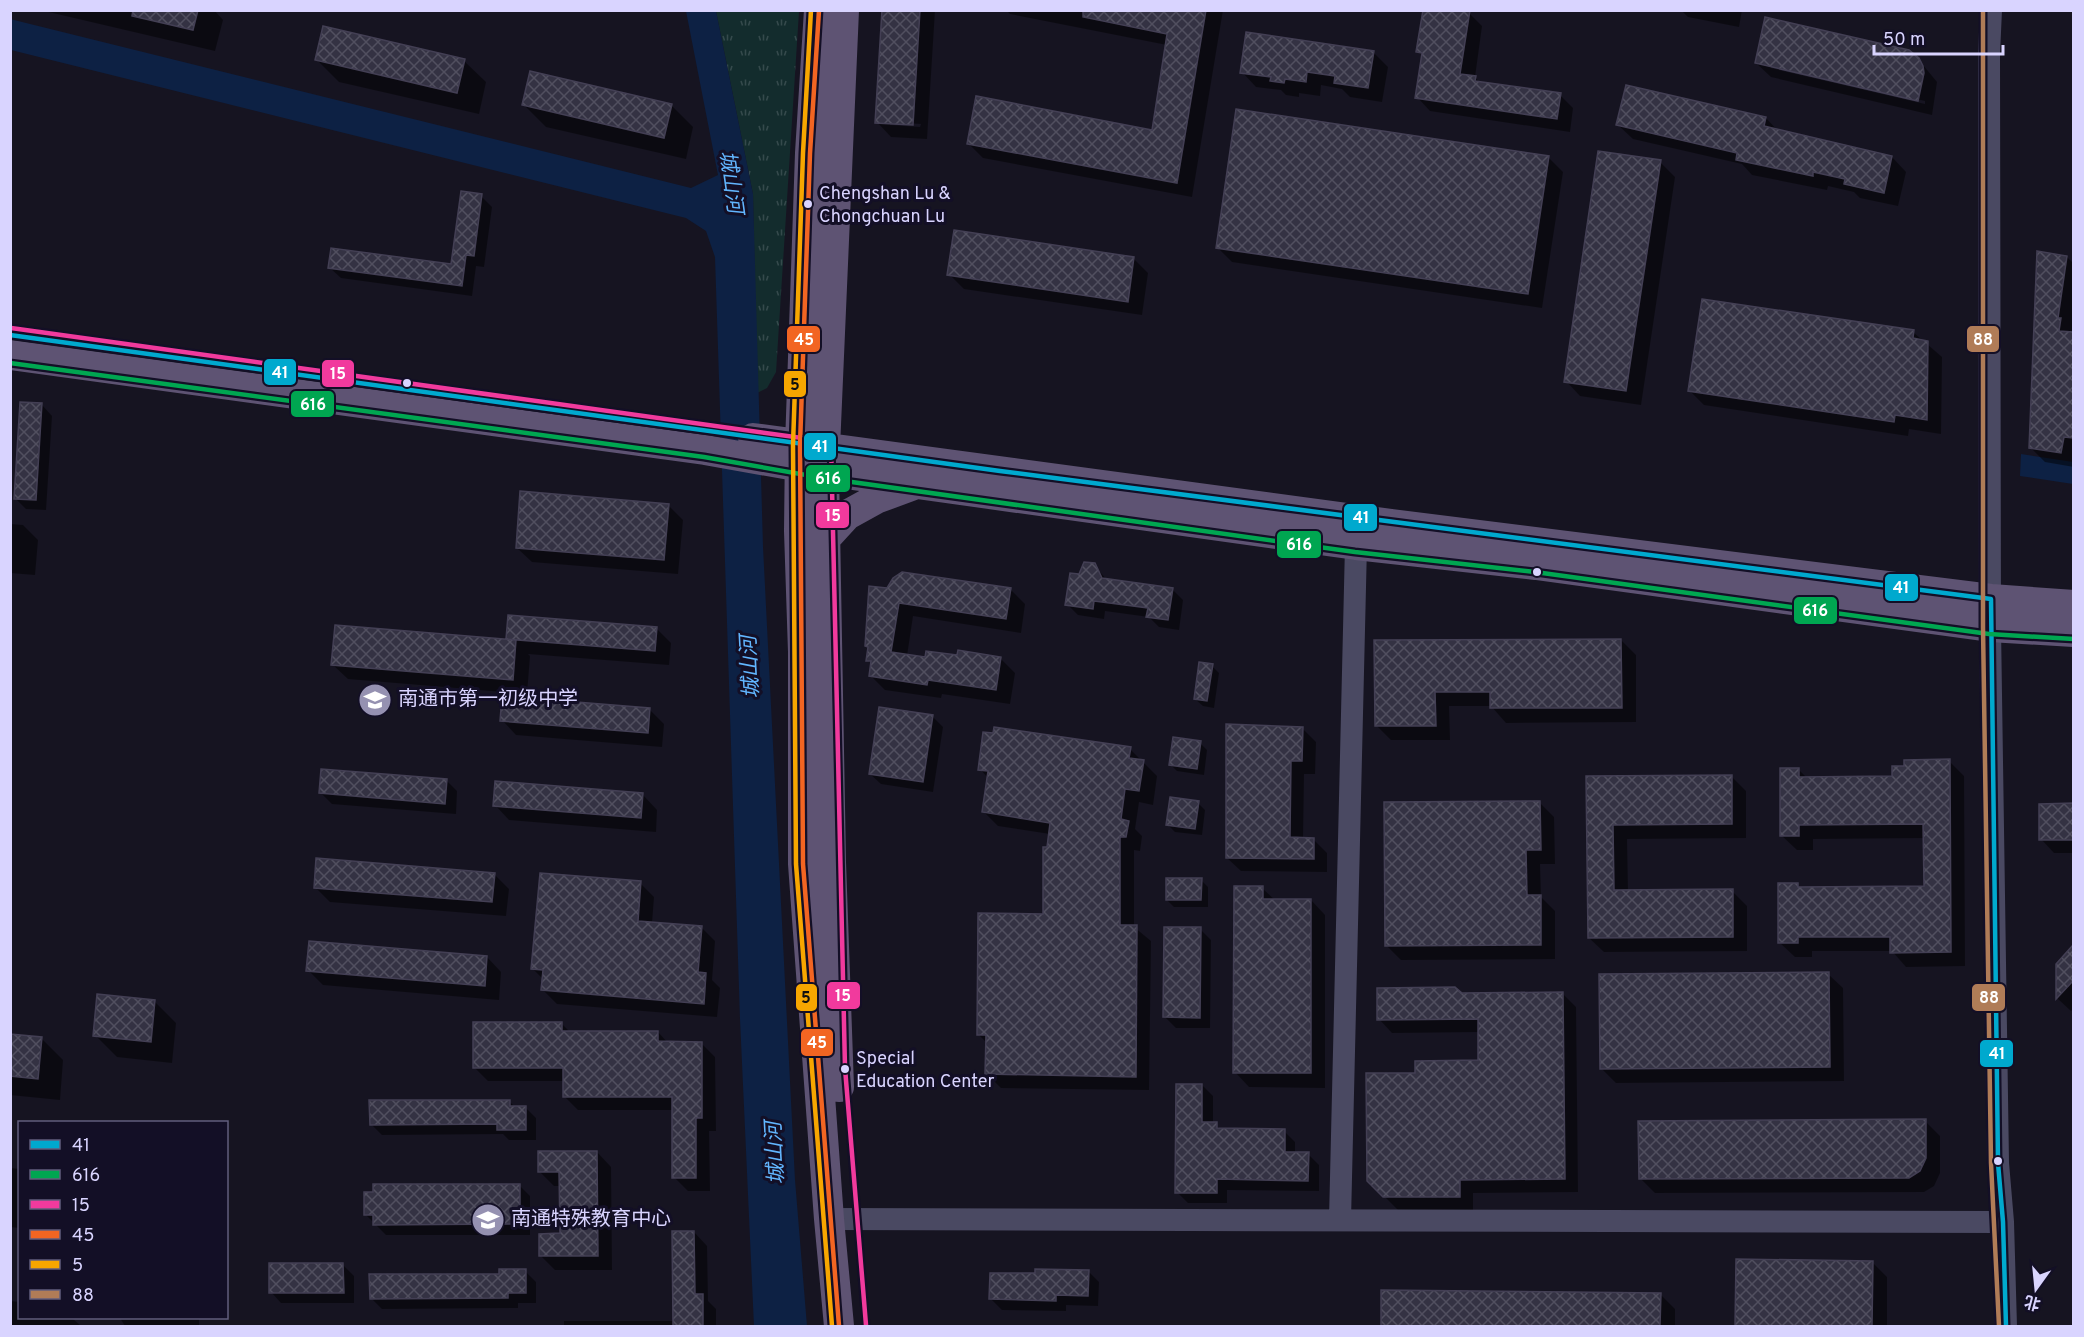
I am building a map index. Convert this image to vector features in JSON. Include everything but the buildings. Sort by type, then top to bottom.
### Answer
[{"type":"main road","points":[[819,10],[810,153],[799,531],[803,651],[803,864],[839,1219],[859,1326]]},
{"type":"main road","points":[[839,1326],[838,1068],[831,862],[825,538],[801,456],[844,10]]},
{"type":"main road","points":[[10,335],[801,456],[1392,524],[1990,613],[2073,632]]},
{"type":"main road","points":[[10,355],[705,441]]},
{"type":"main road","points":[[801,456],[917,484],[1356,545],[1990,613],[2073,605]]},
{"type":"main road","points":[[825,538],[847,515],[876,499],[917,484]]},
{"type":"street","points":[[1991,10],[1989,54],[1990,613],[1998,1163],[2003,1222],[2006,1326]]},
{"type":"street","points":[[1340,1220],[1356,545]]},
{"type":"street","points":[[839,1219],[2003,1222]]},
{"type":"green space","points":[[716,11],[799,11],[776,372],[767,388],[757,393],[753,194]]},
{"type":"water","name":"城山河","points":[[686,11],[716,11],[753,194],[763,547],[795,1180],[807,1326],[754,1326],[740,1019],[715,257],[706,231],[686,218],[11,50],[10,19],[691,188],[718,175]]},
{"type":"water","points":[[2021,454],[2073,462],[2073,484],[2020,476]]},
{"type":"transit line","name":"5","points":[[811,10],[803,153],[793,445],[796,864],[832,1326]]},
{"type":"transit line","name":"45","points":[[819,10],[810,153],[800,445],[803,864],[839,1326]]},
{"type":"transit line","name":"88","points":[[1983,10],[1983,627],[1991,1163],[1999,1326]]},
{"type":"transit line","name":"15","points":[[11,328],[831,442],[845,1068],[866,1325]]},
{"type":"transit line","name":"41","points":[[10,335],[1000,471],[1991,599],[1998,1163],[2003,1222],[2006,1326]]},
{"type":"transit line","name":"616","points":[[10,363],[704,457],[823,478],[1355,552],[1535,572],[1989,634],[2074,639]]},
{"type":"place","name":"Chengshan Lu & Chongchuan Lu","points":[[808,204]]},
{"type":"place","name":"南通市第一初级中学","points":[[375,700]]},
{"type":"place","name":"Special Education Center","points":[[845,1069]]},
{"type":"place","name":"南通特殊教育中心","points":[[488,1220]]}]
